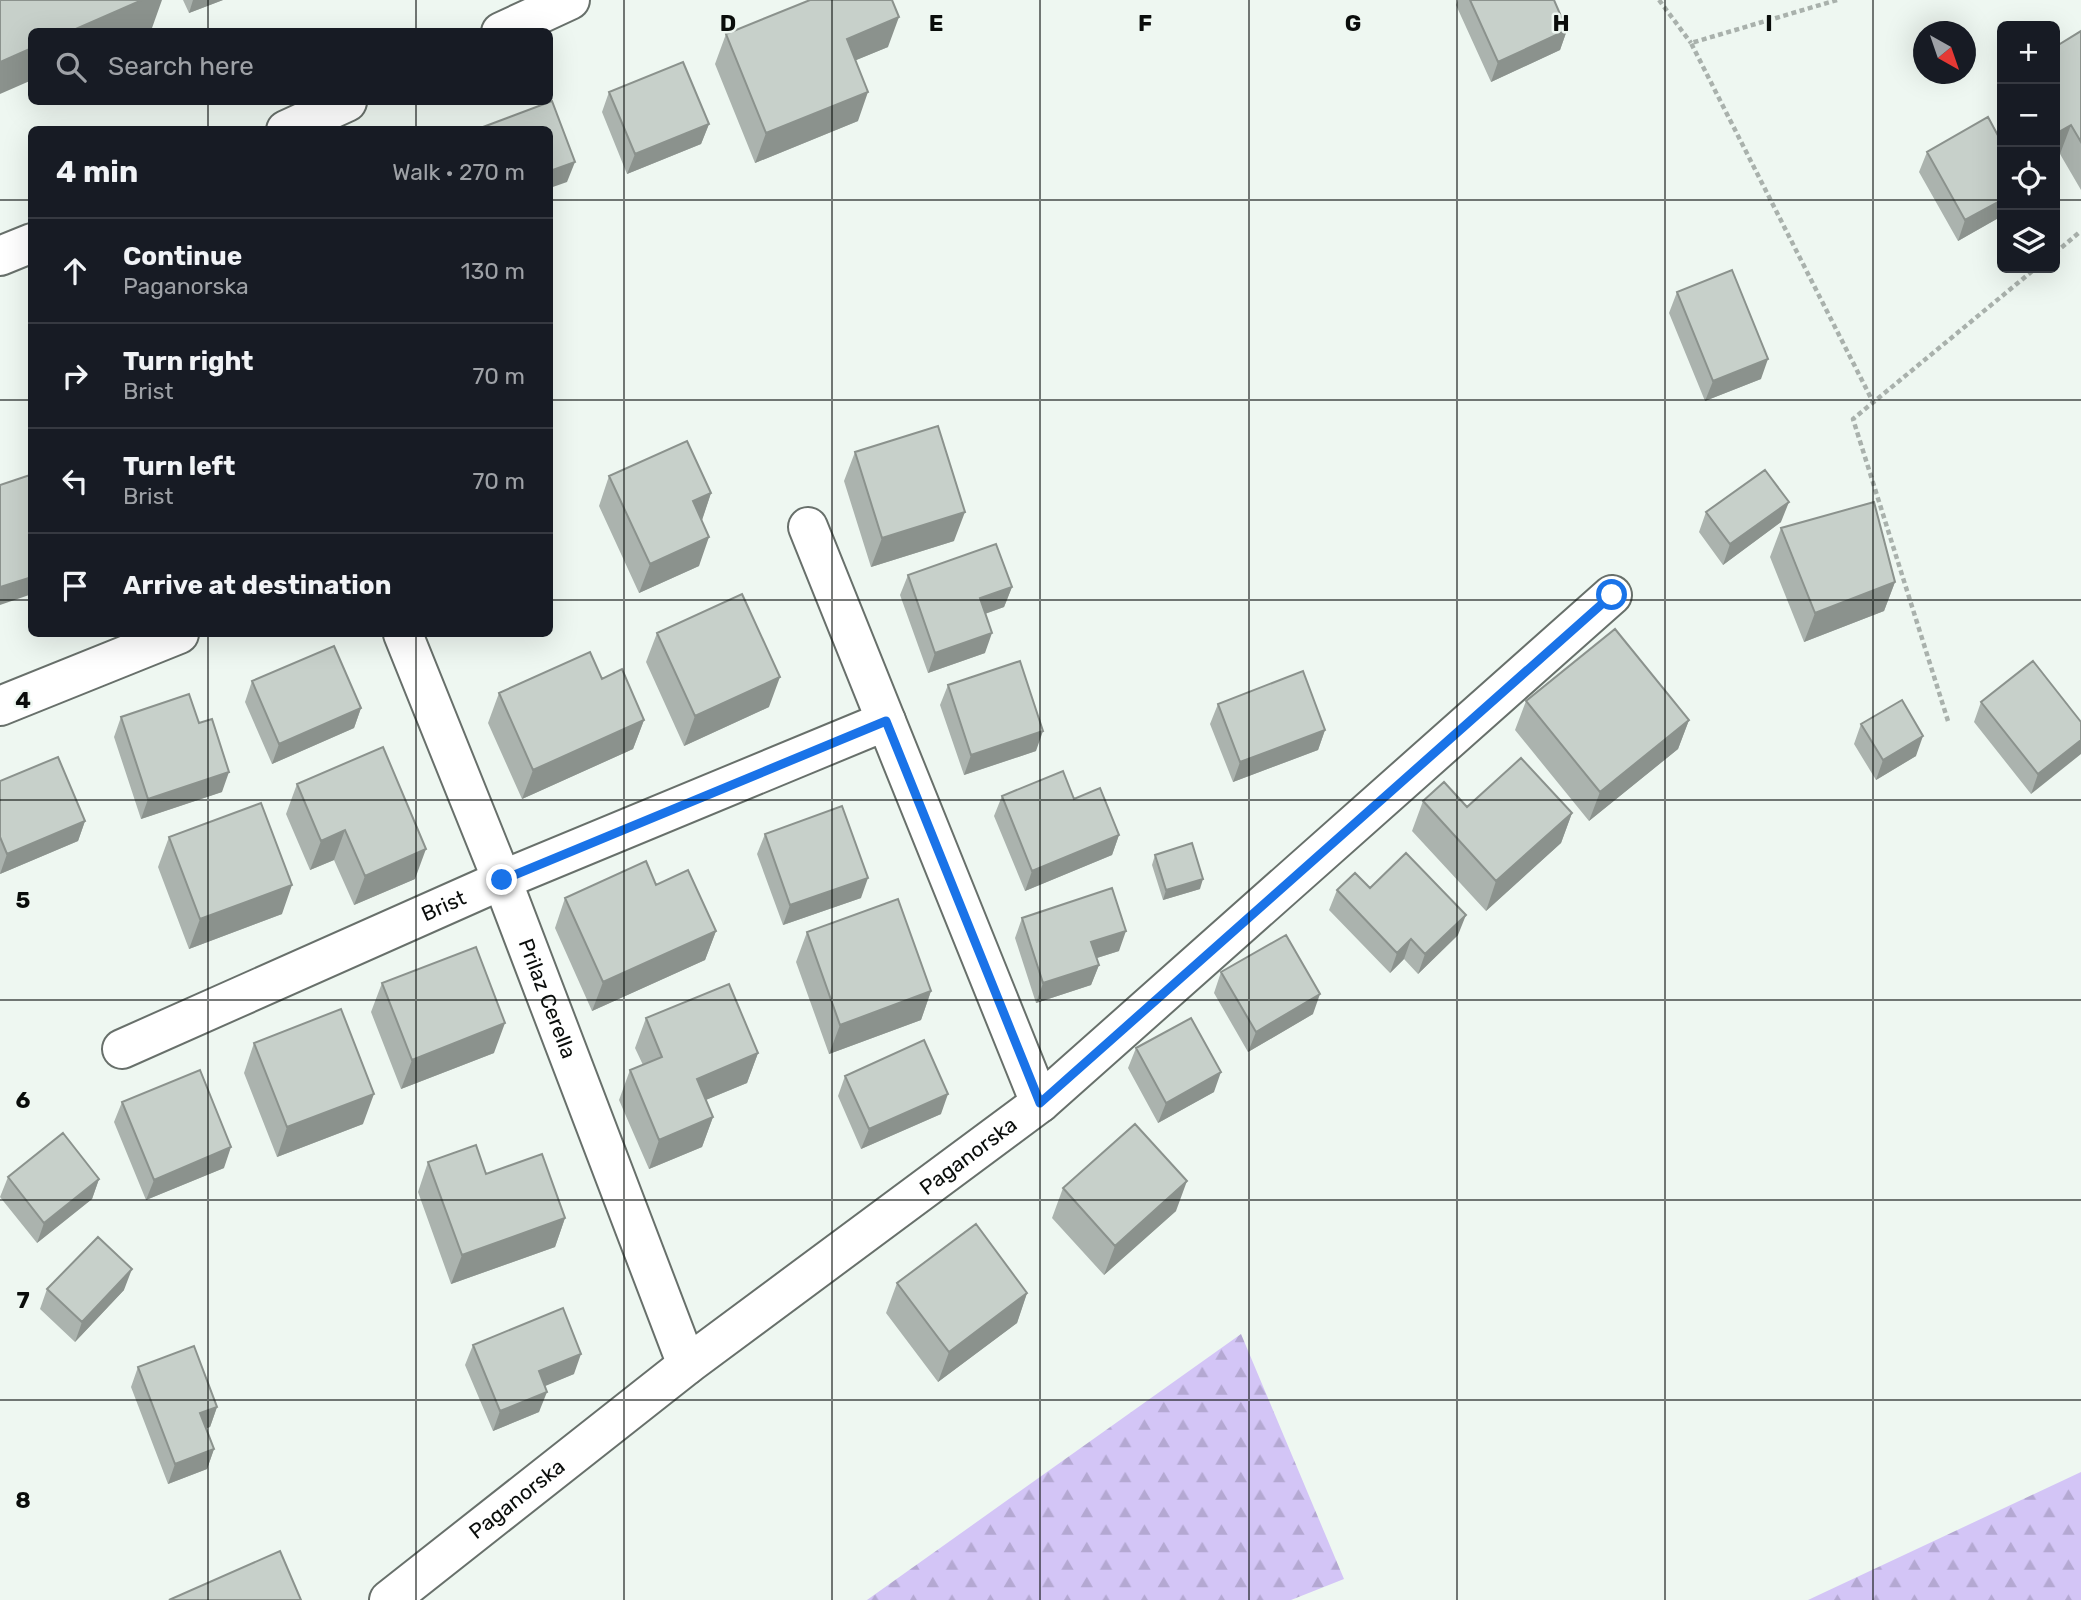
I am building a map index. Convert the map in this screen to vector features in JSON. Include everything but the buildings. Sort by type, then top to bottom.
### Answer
[{"type":"street","points":[[509,28],[570,0]]},
{"type":"street","points":[[295,126],[340,105]]},
{"type":"street","points":[[0,256],[28,245]]},
{"type":"street","points":[[808,527],[1040,1103]]},
{"type":"street","name":"Paganorska","points":[[389,1600],[687,1365],[1040,1103],[1612,595]]},
{"type":"street","points":[[0,706],[171,637]]},
{"type":"street","name":"Prilaz Cerella","points":[[404,637],[502,880],[687,1365]]},
{"type":"street","name":"Brist","points":[[122,1049],[502,880],[886,721]]},
{"type":"path","points":[[1659,0],[1691,43],[1873,402]]},
{"type":"path","points":[[1691,43],[1837,0]]},
{"type":"path","points":[[2060,249],[2081,231]]},
{"type":"path","points":[[1948,721],[1853,419],[2030,273]]},
{"type":"green space","points":[[1241,1334],[1344,1579],[1291,1600],[867,1600]]},
{"type":"green space","points":[[2081,1472],[2081,1600],[1808,1600]]},
{"type":"route","points":[[502,880],[886,721],[1040,1103],[1612,595]]}]
